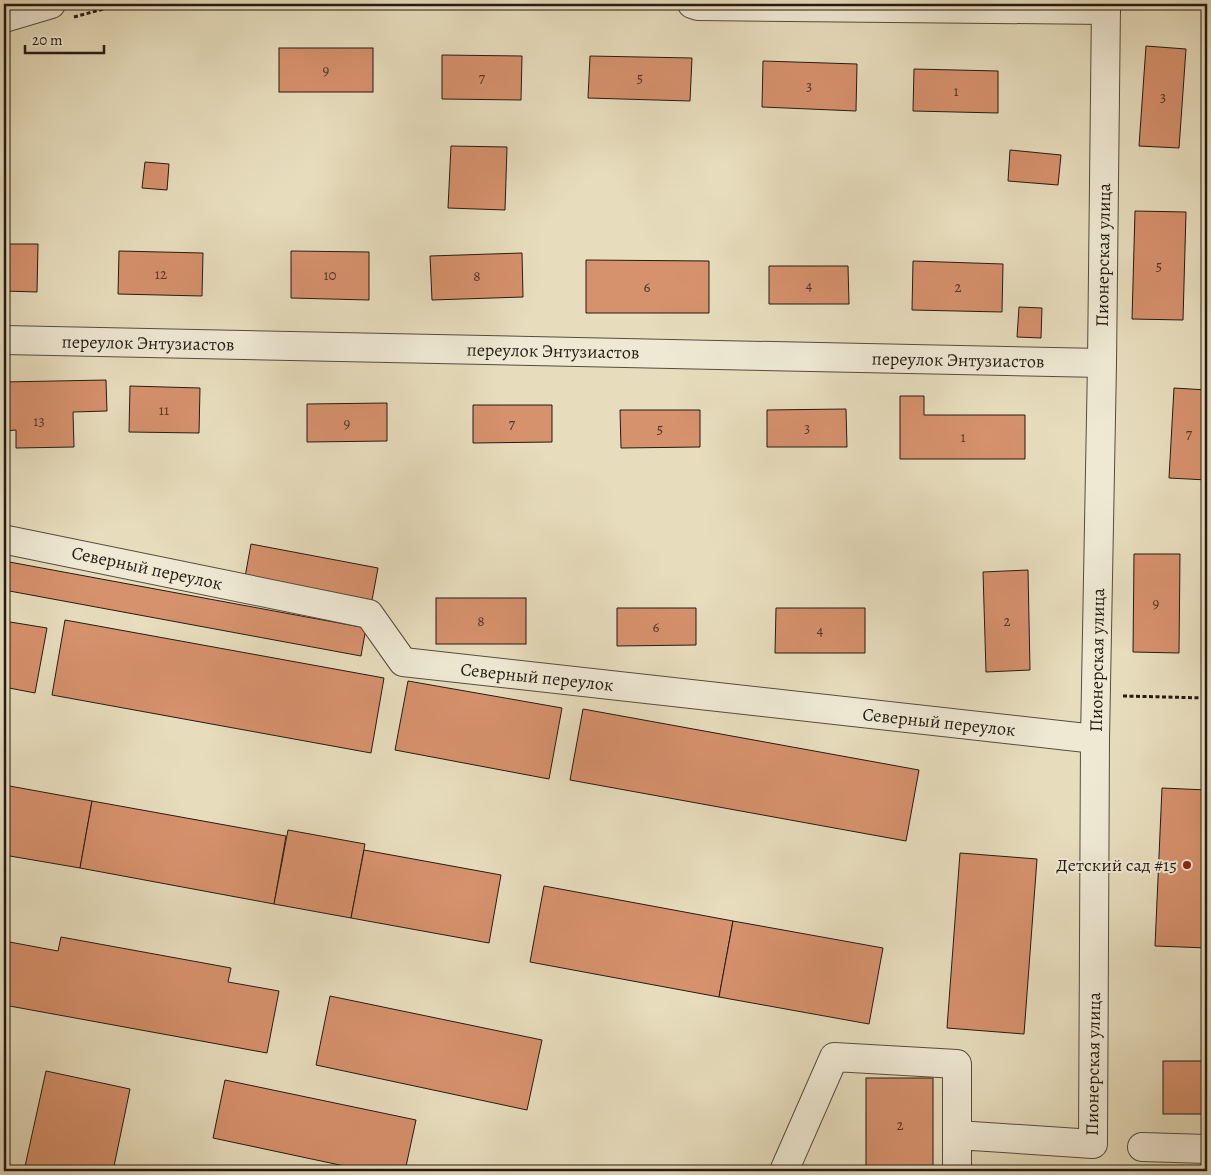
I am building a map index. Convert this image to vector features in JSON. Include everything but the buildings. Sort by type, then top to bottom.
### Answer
[{"type":"street","points":[[4,18],[51,4]]},
{"type":"street","points":[[692,4],[698,6],[1106,7]]},
{"type":"street","name":"Пионерская улица","points":[[957,1136],[1093,1144],[1096,695],[1106,7]]},
{"type":"street","name":"переулок Энтузиастов","points":[[4,340],[1102,363]]},
{"type":"street","name":"Северный переулок","points":[[7,540],[369,614],[403,662],[1096,739]]},
{"type":"street","points":[[784,1171],[834,1057],[957,1064],[957,1171]]},
{"type":"street","points":[[1142,1147],[1207,1149]]},
{"type":"path","points":[[1096,695],[1207,698]]},
{"type":"place","name":"Детский сад #15","points":[[1187,865]]}]
